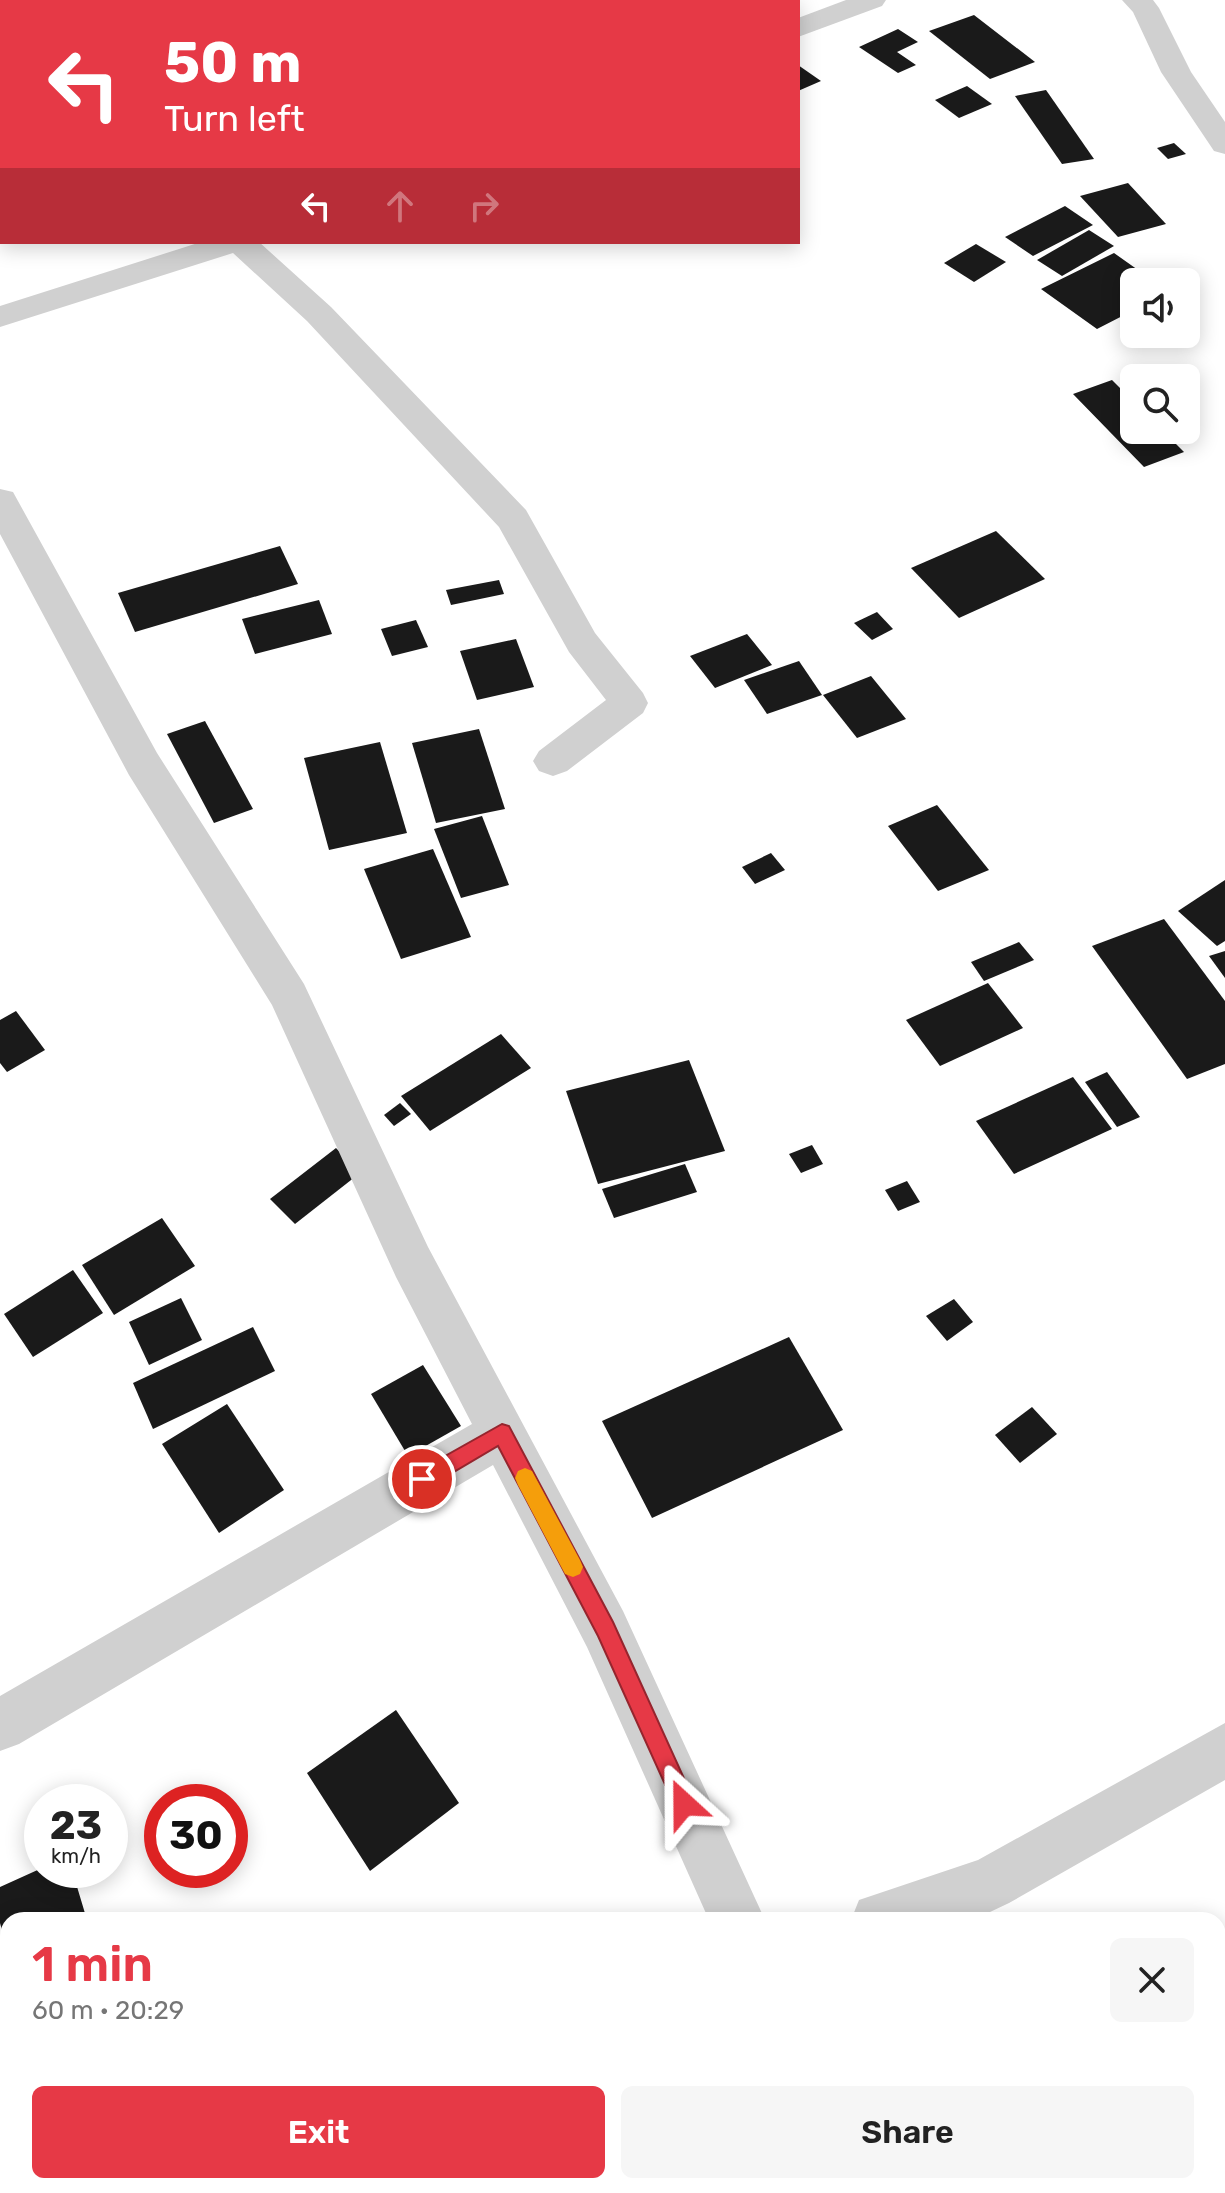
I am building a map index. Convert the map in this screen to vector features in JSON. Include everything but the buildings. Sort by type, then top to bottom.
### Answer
[{"type":"street","points":[[800,27],[872,0]]},
{"type":"street","points":[[1136,0],[1145,8],[1176,72],[1225,145]]},
{"type":"street","points":[[0,317],[231,244]]},
{"type":"street","points":[[239,244],[319,314],[513,519],[582,642],[629,703],[553,761]]},
{"type":"street","points":[[0,501],[143,764],[289,996],[412,1262],[605,1629],[733,1912]]},
{"type":"street","points":[[0,1725],[502,1433]]},
{"type":"street","points":[[904,1912],[990,1884],[1225,1750]]},
{"type":"slow traffic","points":[[525,1478],[573,1567]]},
{"type":"route","points":[[422,1479],[502,1433],[605,1629],[684,1804]]}]
